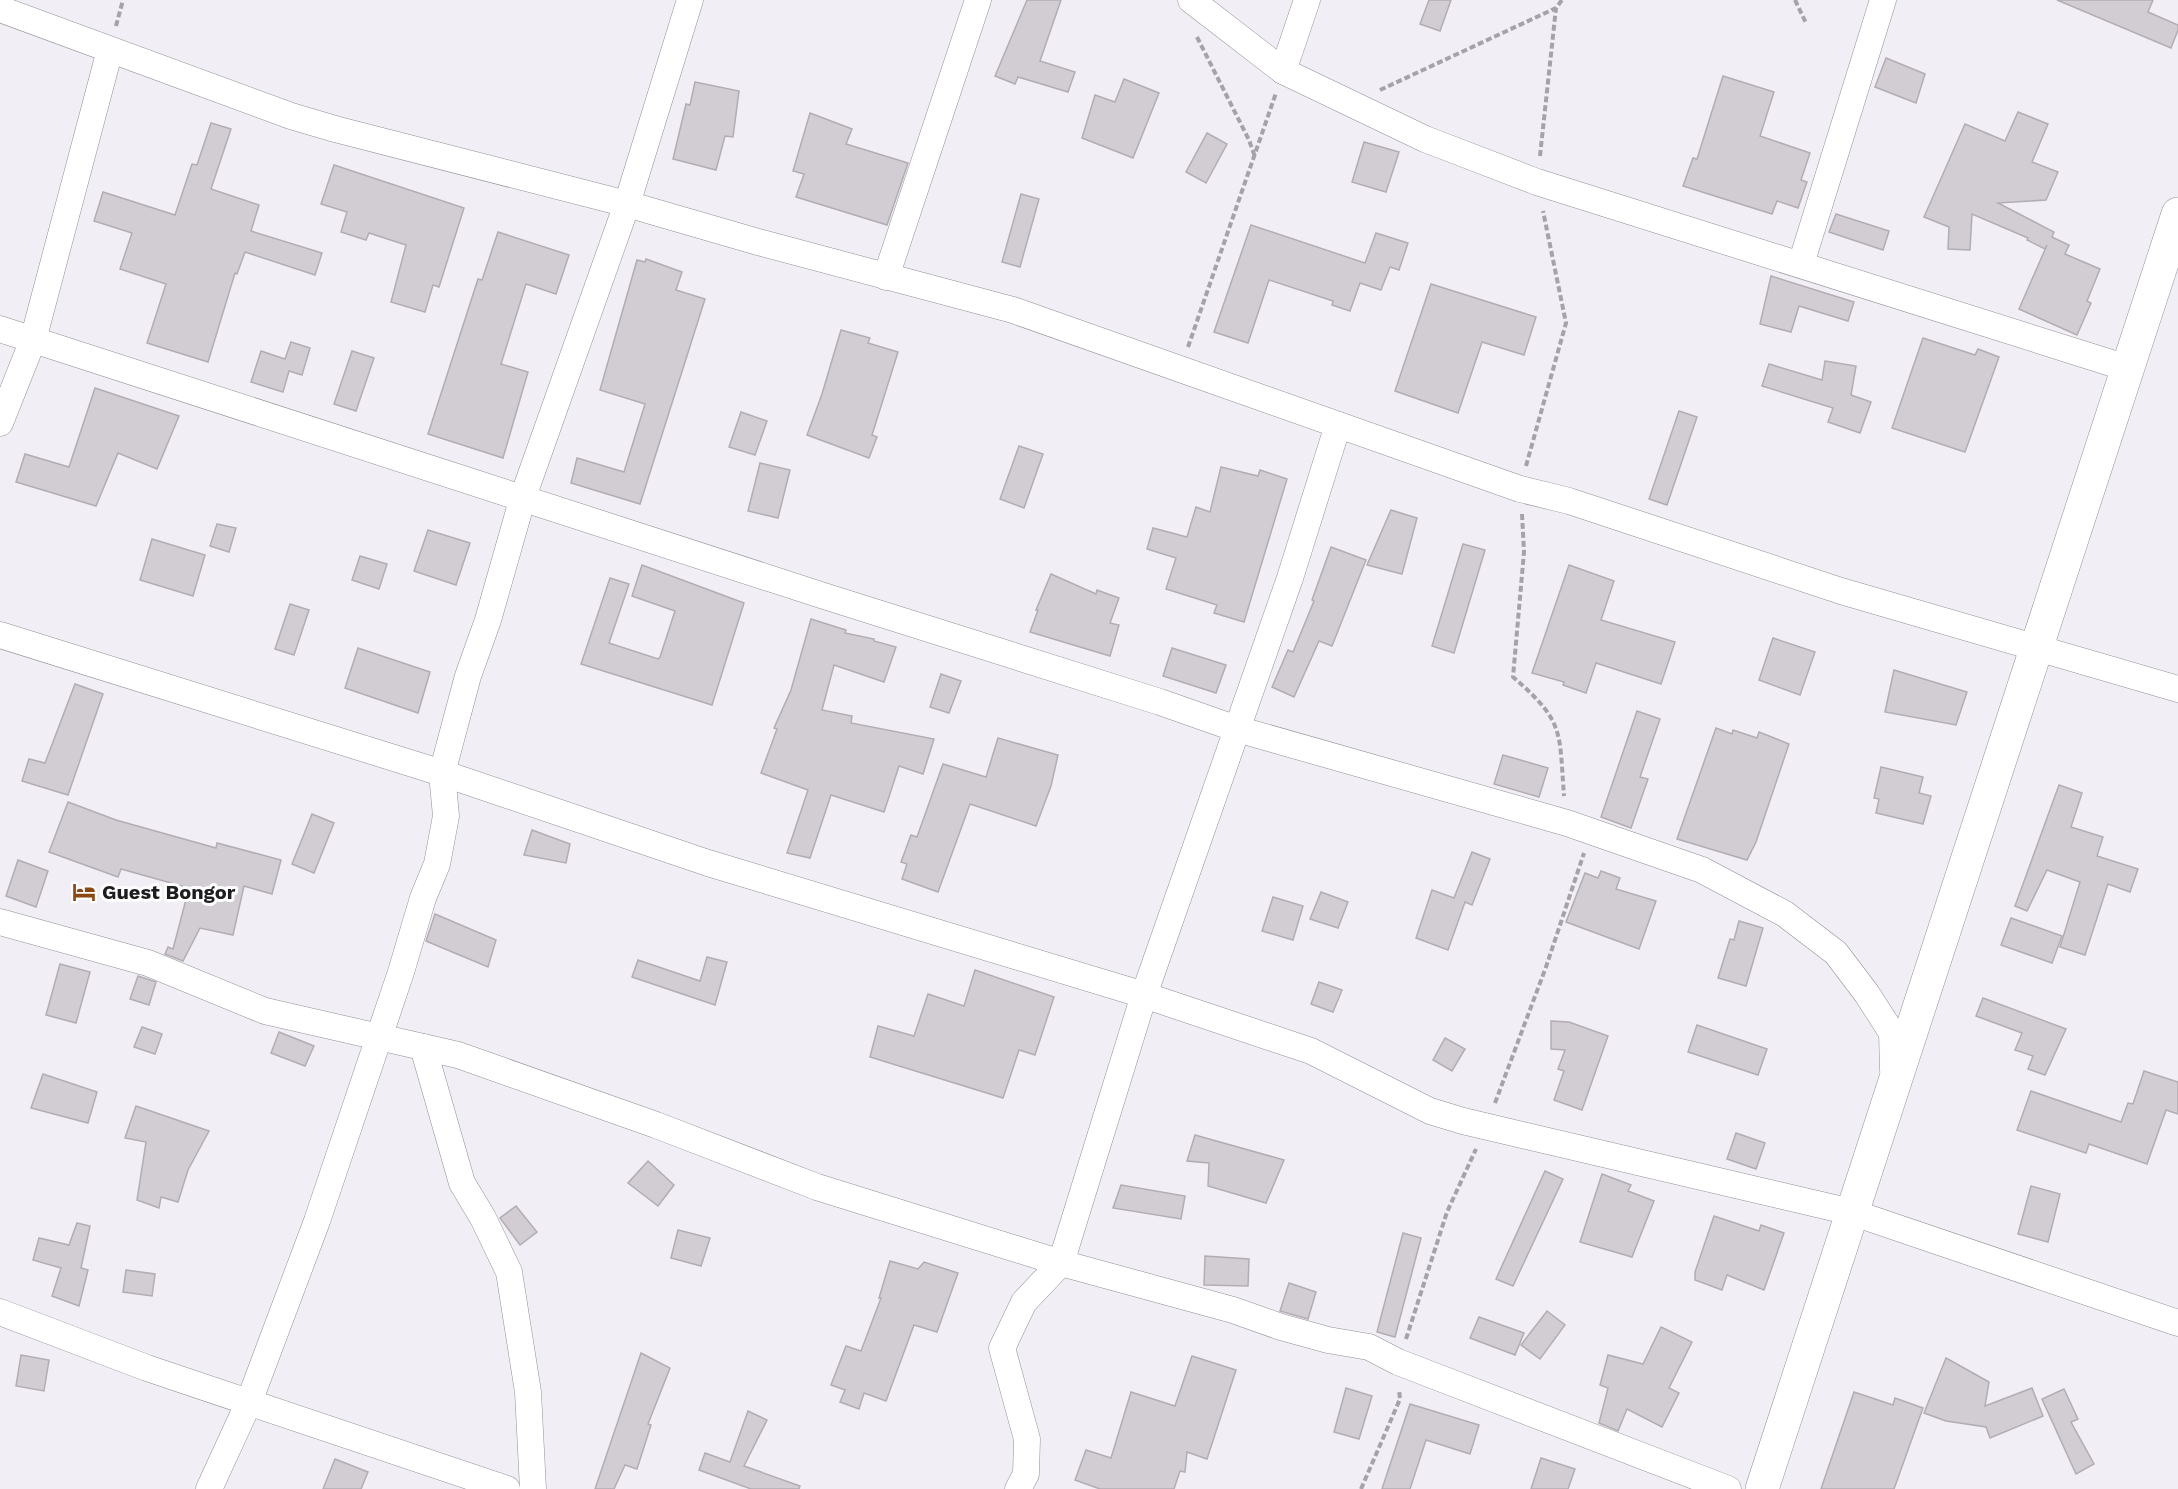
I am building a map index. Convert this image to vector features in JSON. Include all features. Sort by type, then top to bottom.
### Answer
[{"type":"street","points":[[209,1489],[249,1402],[317,1221],[380,1037],[423,898],[437,864],[446,816],[442,773],[523,497],[627,204],[690,0]]},
{"type":"street","points":[[886,278],[978,0]]},
{"type":"street","points":[[1191,0],[1283,71],[1425,139],[1537,182],[2127,368]]},
{"type":"street","points":[[1283,71],[1307,0]]},
{"type":"street","points":[[1801,264],[1883,0]]},
{"type":"street","points":[[0,9],[335,129],[627,204],[886,278],[1012,310],[1520,489],[1569,501],[1841,591],[2178,690]]},
{"type":"street","points":[[0,423],[33,340],[110,50]]},
{"type":"street","points":[[1762,1489],[2034,649],[2178,214]]},
{"type":"street","points":[[0,329],[1237,729],[1375,771],[1567,824],[1702,870],[1785,914],[1836,953],[1867,994],[1892,1033],[1894,1081]]},
{"type":"street","points":[[1018,1489],[1026,1474],[1027,1439],[1002,1348],[1024,1302],[1061,1263],[1144,995],[1290,578],[1338,425]]},
{"type":"street","points":[[0,635],[442,773],[708,862],[1144,995],[1311,1051],[1430,1111],[1486,1128],[1556,1141],[1851,1212],[2178,1323]]},
{"type":"street","points":[[0,922],[148,963],[265,1011],[458,1056],[656,1125],[817,1187],[1061,1263],[1328,1340],[1369,1347],[1398,1362],[1728,1489]]},
{"type":"street","points":[[423,1047],[462,1183],[483,1218],[509,1272],[528,1392],[533,1489]]},
{"type":"street","points":[[0,1311],[147,1368],[507,1489]]},
{"type":"path","points":[[1349,104],[1556,8],[1562,0]]},
{"type":"path","points":[[1795,0],[1806,23]]},
{"type":"path","points":[[1361,1489],[1400,1399],[1398,1362],[1447,1212],[1486,1128],[1546,967],[1584,853],[1567,824],[1558,728],[1542,702],[1513,677],[1524,552],[1520,489],[1566,323],[1537,182],[1556,8]]},
{"type":"path","points":[[1193,30],[1249,140],[1255,158]]},
{"type":"path","points":[[1179,370],[1255,158],[1283,71]]},
{"type":"building","points":[[1027,0],[1061,0],[1040,61],[1075,72],[1068,92],[1018,77],[1015,84],[995,76]]},
{"type":"building","points":[[1429,0],[1451,0],[1440,31],[1420,24]]},
{"type":"building","points":[[2057,0],[2153,0],[2148,12],[2178,25],[2178,30],[2171,48]]},
{"type":"building","points":[[1886,58],[1925,74],[1916,103],[1875,87]]},
{"type":"building","points":[[1723,76],[1774,92],[1760,136],[1810,153],[1801,180],[1807,182],[1798,208],[1777,201],[1772,214],[1683,186],[1693,158],[1697,159]]},
{"type":"building","points":[[1124,79],[1159,93],[1133,158],[1082,138],[1095,95],[1115,102]]},
{"type":"building","points":[[695,82],[739,91],[733,137],[725,136],[716,170],[673,159],[686,104],[690,105]]},
{"type":"building","points":[[2018,112],[2048,124],[2032,162],[2058,172],[2046,200],[1998,203],[2054,232],[2052,237],[2069,245],[2065,254],[2100,269],[2087,301],[2091,303],[2077,335],[2019,309],[2047,245],[2045,249],[2027,240],[2028,238],[1972,214],[1970,250],[1948,249],[1949,227],[1924,217],[1965,124],[2005,141]]},
{"type":"building","points":[[810,113],[852,129],[846,144],[908,163],[887,225],[796,197],[804,174],[793,171]]},
{"type":"building","points":[[211,123],[231,129],[211,189],[259,205],[251,231],[322,253],[315,275],[245,252],[237,274],[235,273],[208,362],[147,343],[166,284],[120,269],[132,233],[94,221],[103,192],[175,215],[192,164],[197,165]]},
{"type":"building","points":[[1207,133],[1227,144],[1206,183],[1186,172]]},
{"type":"building","points":[[1364,142],[1399,152],[1386,192],[1352,182]]},
{"type":"building","points":[[334,165],[464,208],[439,287],[433,285],[425,312],[391,302],[406,245],[369,233],[366,240],[341,232],[347,212],[321,204]]},
{"type":"building","points":[[1021,194],[1039,199],[1020,267],[1002,262]]},
{"type":"building","points":[[1836,214],[1889,231],[1883,250],[1829,232]]},
{"type":"building","points":[[1251,225],[1365,263],[1376,233],[1408,243],[1399,270],[1390,267],[1381,290],[1360,283],[1350,311],[1332,305],[1333,301],[1269,280],[1248,343],[1214,332]]},
{"type":"building","points":[[498,232],[569,255],[556,294],[526,284],[501,364],[528,372],[503,458],[428,434],[478,279],[482,280]]},
{"type":"building","points":[[646,259],[682,272],[676,290],[705,299],[640,504],[571,483],[577,458],[624,472],[645,404],[600,390],[637,260],[645,262]]},
{"type":"building","points":[[1771,276],[1854,302],[1848,321],[1799,306],[1791,332],[1760,324]]},
{"type":"building","points":[[1431,284],[1536,317],[1524,355],[1482,342],[1458,413],[1395,391]]},
{"type":"building","points":[[841,330],[870,338],[868,343],[898,352],[872,435],[877,437],[869,458],[807,435]]},
{"type":"building","points":[[1923,338],[1975,355],[1978,349],[1999,357],[1965,452],[1892,428]]},
{"type":"building","points":[[291,342],[310,348],[302,375],[289,371],[283,392],[251,382],[261,351],[285,359]]},
{"type":"building","points":[[352,351],[374,358],[356,411],[334,404]]},
{"type":"building","points":[[1825,361],[1856,366],[1851,395],[1871,402],[1860,433],[1828,422],[1833,408],[1762,386],[1769,364],[1822,380]]},
{"type":"building","points":[[95,388],[179,416],[157,469],[118,453],[96,506],[16,482],[25,454],[69,467]]},
{"type":"building","points":[[1679,411],[1697,417],[1667,505],[1649,499]]},
{"type":"building","points":[[741,412],[767,421],[755,455],[729,447]]},
{"type":"building","points":[[1019,446],[1043,454],[1024,508],[1000,499]]},
{"type":"building","points":[[760,463],[790,470],[778,518],[748,511]]},
{"type":"building","points":[[1221,467],[1258,476],[1260,470],[1287,479],[1244,622],[1214,613],[1217,605],[1166,589],[1176,558],[1147,549],[1153,528],[1187,537],[1196,507],[1210,512]]},
{"type":"building","points":[[1391,510],[1417,518],[1402,574],[1367,565]]},
{"type":"building","points":[[217,524],[236,528],[229,552],[210,546]]},
{"type":"building","points":[[428,530],[470,543],[456,585],[414,571]]},
{"type":"building","points":[[152,539],[205,555],[193,596],[140,580]]},
{"type":"building","points":[[1463,544],[1485,550],[1454,653],[1432,646]]},
{"type":"building","points":[[1331,547],[1366,560],[1332,646],[1319,641],[1294,697],[1272,687],[1288,650],[1293,652],[1314,601],[1312,600]]},
{"type":"building","points":[[360,556],[387,564],[379,589],[352,580]]},
{"type":"building","points":[[642,565],[744,603],[712,705],[581,664],[610,578],[629,584],[609,643],[658,659],[660,657],[675,611],[632,596]]},
{"type":"building","points":[[1569,565],[1614,581],[1601,620],[1675,642],[1661,684],[1596,663],[1586,693],[1563,685],[1564,682],[1532,673]]},
{"type":"building","points":[[1051,574],[1096,594],[1097,590],[1119,598],[1110,623],[1119,625],[1110,656],[1030,632],[1038,610],[1036,610]]},
{"type":"building","points":[[290,604],[309,610],[294,655],[275,649]]},
{"type":"building","points":[[811,619],[846,630],[845,633],[874,639],[874,641],[896,647],[884,682],[834,665],[822,710],[852,716],[851,723],[934,739],[923,774],[899,766],[884,812],[831,795],[810,858],[787,853],[808,790],[761,773],[777,729],[774,728],[791,690]]},
{"type":"building","points":[[1773,638],[1815,652],[1800,695],[1759,680]]},
{"type":"building","points":[[358,648],[430,672],[418,713],[345,688]]},
{"type":"building","points":[[1172,648],[1226,665],[1216,693],[1163,676]]},
{"type":"building","points":[[1894,670],[1967,692],[1956,725],[1885,712]]},
{"type":"building","points":[[941,674],[961,681],[949,713],[930,707]]},
{"type":"building","points":[[75,684],[103,694],[68,795],[22,781],[29,759],[45,763]]},
{"type":"building","points":[[1637,711],[1660,719],[1640,777],[1648,779],[1631,828],[1601,817]]},
{"type":"building","points":[[1716,728],[1732,734],[1733,730],[1757,738],[1759,732],[1789,744],[1756,842],[1747,860],[1677,839]]},
{"type":"building","points":[[998,738],[1058,755],[1051,786],[1036,826],[970,804],[938,892],[902,879],[907,864],[901,862],[911,835],[917,837],[943,764],[986,777]]},
{"type":"building","points":[[1503,755],[1548,768],[1539,797],[1494,784]]},
{"type":"building","points":[[1881,767],[1923,777],[1919,793],[1931,796],[1923,824],[1876,813],[1879,799],[1874,798]]},
{"type":"building","points":[[2059,785],[2082,793],[2071,827],[2103,837],[2097,856],[2138,869],[2130,892],[2108,884],[2085,955],[2060,947],[2080,882],[2047,870],[2027,911],[2015,906]]},
{"type":"building","points":[[68,802],[116,820],[216,848],[217,843],[281,860],[272,894],[244,886],[233,935],[200,928],[183,961],[165,954],[168,947],[173,949],[189,888],[121,869],[118,877],[49,852]]},
{"type":"building","points":[[312,814],[334,823],[314,873],[292,864]]},
{"type":"building","points":[[532,830],[570,844],[566,863],[524,855]]},
{"type":"building","points":[[1472,852],[1490,859],[1472,905],[1465,902],[1448,950],[1416,938],[1432,890],[1454,898]]},
{"type":"building","points":[[18,860],[48,871],[36,907],[6,896]]},
{"type":"building","points":[[1601,871],[1620,878],[1616,889],[1656,901],[1639,949],[1566,922],[1585,873],[1598,878]]},
{"type":"building","points":[[1321,892],[1348,902],[1338,928],[1310,919]]},
{"type":"building","points":[[1273,897],[1303,906],[1293,940],[1262,931]]},
{"type":"building","points":[[435,914],[496,940],[488,967],[426,941]]},
{"type":"building","points":[[2011,918],[2062,936],[2052,963],[2001,945]]},
{"type":"building","points":[[1739,921],[1763,928],[1746,986],[1718,978],[1730,939],[1734,940]]},
{"type":"building","points":[[707,957],[727,962],[715,1005],[632,977],[638,960],[700,981]]},
{"type":"building","points":[[60,964],[90,972],[76,1023],[46,1015]]},
{"type":"building","points":[[975,970],[1054,997],[1035,1055],[1019,1050],[1003,1098],[870,1057],[878,1026],[914,1036],[928,994],[964,1006]]},
{"type":"building","points":[[138,976],[156,982],[149,1005],[130,999]]},
{"type":"building","points":[[1319,982],[1342,990],[1333,1012],[1311,1004]]},
{"type":"building","points":[[1983,998],[2066,1029],[2045,1075],[2028,1069],[2033,1056],[2015,1050],[2022,1033],[1976,1016]]},
{"type":"building","points":[[1551,1021],[1569,1022],[1608,1036],[1582,1110],[1554,1100],[1564,1071],[1558,1069],[1565,1050],[1551,1049]]},
{"type":"building","points":[[1697,1025],[1767,1049],[1758,1075],[1688,1052]]},
{"type":"building","points":[[142,1027],[162,1034],[155,1054],[134,1047]]},
{"type":"building","points":[[279,1032],[314,1046],[305,1066],[271,1053]]},
{"type":"building","points":[[1445,1038],[1465,1049],[1452,1071],[1433,1060]]},
{"type":"building","points":[[2144,1071],[2178,1082],[2178,1114],[2166,1110],[2147,1164],[2089,1144],[2086,1153],[2017,1130],[2031,1091],[2121,1122],[2128,1103],[2133,1104]]},
{"type":"building","points":[[43,1074],[97,1092],[88,1123],[31,1108]]},
{"type":"building","points":[[136,1106],[209,1131],[188,1170],[178,1202],[161,1197],[159,1208],[137,1200],[146,1142],[125,1138]]},
{"type":"building","points":[[1736,1133],[1765,1143],[1756,1169],[1727,1159]]},
{"type":"building","points":[[1195,1135],[1284,1160],[1266,1203],[1208,1186],[1209,1163],[1187,1161]]},
{"type":"building","points":[[648,1161],[674,1185],[658,1206],[628,1183]]},
{"type":"building","points":[[1545,1171],[1563,1179],[1513,1286],[1496,1279]]},
{"type":"building","points":[[1602,1174],[1631,1185],[1628,1191],[1654,1201],[1632,1257],[1580,1242]]},
{"type":"building","points":[[1121,1185],[1185,1196],[1181,1219],[1113,1208]]},
{"type":"building","points":[[2031,1186],[2060,1194],[2048,1242],[2018,1234]]},
{"type":"building","points":[[516,1206],[537,1232],[520,1245],[500,1218]]},
{"type":"building","points":[[1714,1216],[1759,1231],[1761,1225],[1784,1233],[1764,1290],[1727,1275],[1722,1290],[1695,1280],[1695,1272]]},
{"type":"building","points":[[77,1223],[90,1226],[81,1268],[88,1270],[79,1306],[52,1296],[61,1268],[33,1260],[39,1238],[69,1245]]},
{"type":"building","points":[[678,1230],[710,1238],[701,1266],[671,1258]]},
{"type":"building","points":[[1403,1233],[1421,1238],[1395,1337],[1377,1332]]},
{"type":"building","points":[[1205,1256],[1249,1259],[1248,1286],[1204,1285]]},
{"type":"building","points":[[890,1261],[918,1269],[924,1262],[958,1273],[937,1332],[914,1325],[886,1401],[864,1393],[859,1409],[840,1402],[845,1390],[831,1385],[846,1346],[861,1351],[881,1298],[879,1298]]},
{"type":"building","points":[[126,1270],[155,1274],[152,1296],[123,1292]]},
{"type":"building","points":[[1289,1283],[1316,1292],[1308,1319],[1280,1311]]},
{"type":"building","points":[[1547,1311],[1565,1325],[1540,1359],[1521,1345]]},
{"type":"building","points":[[1479,1317],[1524,1333],[1515,1355],[1470,1338]]},
{"type":"building","points":[[1661,1327],[1692,1342],[1669,1388],[1679,1393],[1662,1427],[1627,1409],[1618,1431],[1599,1423],[1608,1388],[1600,1385],[1608,1355],[1643,1364]]},
{"type":"building","points":[[641,1353],[670,1368],[648,1424],[651,1425],[637,1469],[625,1465],[614,1489],[595,1489]]},
{"type":"building","points":[[21,1355],[49,1360],[44,1391],[16,1386]]},
{"type":"building","points":[[1192,1356],[1236,1370],[1207,1459],[1187,1452],[1185,1472],[1180,1471],[1174,1489],[1100,1489],[1075,1480],[1086,1450],[1111,1458],[1131,1392],[1175,1406]]},
{"type":"building","points":[[1946,1358],[1989,1382],[1985,1406],[2032,1388],[2043,1416],[1990,1438],[1986,1427],[1946,1421],[1924,1413]]},
{"type":"building","points":[[1346,1388],[1372,1396],[1359,1439],[1334,1432]]},
{"type":"building","points":[[2064,1389],[2078,1419],[2071,1422],[2094,1464],[2076,1474],[2042,1399]]},
{"type":"building","points":[[1854,1392],[1893,1405],[1895,1398],[1923,1408],[1894,1489],[1821,1489]]},
{"type":"building","points":[[1410,1404],[1479,1425],[1470,1454],[1426,1440],[1410,1489],[1382,1489]]},
{"type":"building","points":[[748,1411],[767,1420],[744,1466],[800,1486],[799,1489],[751,1489],[699,1470],[705,1453],[730,1462]]},
{"type":"building","points":[[1541,1458],[1575,1469],[1568,1489],[1531,1489]]},
{"type":"building","points":[[335,1459],[368,1472],[361,1489],[323,1489]]},
{"type":"place","name":"Guest Bongor","points":[[84,892]]}]
